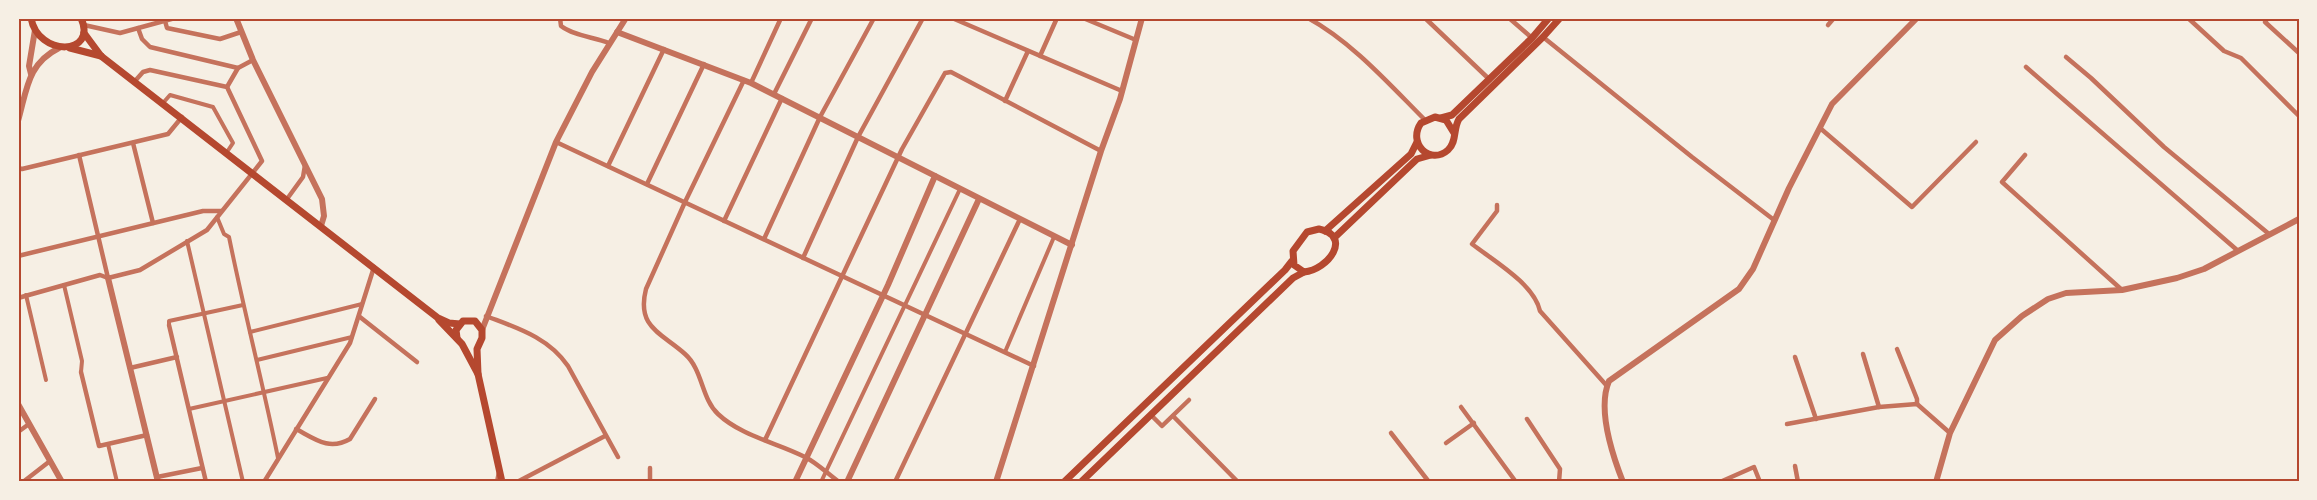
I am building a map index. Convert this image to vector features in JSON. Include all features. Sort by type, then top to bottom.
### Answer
[{"type":"main road","points":[[31,18],[35,30],[45,42],[59,48],[77,43],[83,26]]},
{"type":"main road","points":[[1325,231],[1411,154],[1417,142],[1418,127],[1425,120],[1452,115],[1532,38],[1549,18]]},
{"type":"main road","points":[[1334,238],[1417,159],[1448,150],[1453,142],[1459,119],[1543,38],[1560,18]]},
{"type":"main road","points":[[83,26],[101,56]]},
{"type":"main road","points":[[68,47],[101,56],[438,318],[449,323],[460,324]]},
{"type":"main road","points":[[1441,118],[1450,123],[1454,133]]},
{"type":"main road","points":[[1417,142],[1422,150],[1431,155]]},
{"type":"main road","points":[[1064,482],[1285,270],[1292,261],[1293,251],[1307,232],[1318,229],[1334,238],[1336,245],[1332,256],[1318,269],[1304,272],[1293,278],[1081,482]]},
{"type":"main road","points":[[1292,261],[1296,268],[1304,272]]},
{"type":"main road","points":[[438,318],[460,341],[472,346],[480,342]]},
{"type":"main road","points":[[478,374],[456,330],[467,320],[475,321],[482,330],[477,349],[478,374],[502,482]]},
{"type":"street","points":[[83,26],[120,33],[175,18]]},
{"type":"street","points":[[236,18],[253,60],[322,199],[324,216],[321,226]]},
{"type":"street","points":[[560,18],[561,26],[566,30],[609,43]]},
{"type":"street","points":[[482,330],[556,142],[609,43],[626,18]]},
{"type":"street","points":[[781,18],[685,202],[646,289],[644,307],[649,323],[655,332],[689,358],[707,400],[720,416],[735,426],[807,458],[839,482]]},
{"type":"street","points":[[774,94],[812,18]]},
{"type":"street","points":[[764,239],[820,117],[874,18]]},
{"type":"street","points":[[803,258],[858,136],[923,18]]},
{"type":"street","points":[[952,18],[1122,91]]},
{"type":"street","points":[[1040,56],[1057,18]]},
{"type":"street","points":[[1083,18],[1136,40]]},
{"type":"street","points":[[996,482],[1122,91],[1142,18]]},
{"type":"street","points":[[1308,18],[1355,53],[1425,120]]},
{"type":"street","points":[[1425,18],[1490,80]]},
{"type":"street","points":[[1509,18],[1532,38]]},
{"type":"street","points":[[1828,25],[1834,18]]},
{"type":"street","points":[[1623,482],[1604,410],[1604,392],[1609,381],[1739,289],[1752,269],[1832,104],[1917,18]]},
{"type":"street","points":[[2188,18],[2224,51],[2241,58],[2299,116]]},
{"type":"street","points":[[2268,18],[2265,22],[2299,53]]},
{"type":"street","points":[[165,21],[167,27],[220,39],[241,32]]},
{"type":"street","points":[[138,28],[142,39],[150,47],[238,68]]},
{"type":"street","points":[[31,74],[28,66],[35,30]]},
{"type":"street","points":[[617,32],[748,81],[1072,245]]},
{"type":"street","points":[[1543,38],[1692,158],[1774,220]]},
{"type":"street","points":[[18,119],[31,74],[45,56],[59,48]]},
{"type":"street","points":[[608,166],[664,49]]},
{"type":"street","points":[[1005,101],[1028,51]]},
{"type":"street","points":[[2066,57],[2164,147],[2269,234]]},
{"type":"street","points":[[226,87],[238,68],[253,60]]},
{"type":"street","points":[[647,184],[704,64]]},
{"type":"street","points":[[2026,67],[2237,250]]},
{"type":"street","points":[[135,81],[143,72],[150,70],[226,87]]},
{"type":"street","points":[[765,440],[898,157],[945,73],[951,72],[1101,151]]},
{"type":"street","points":[[18,297],[100,275],[108,278],[140,270],[207,230],[261,161],[226,87]]},
{"type":"street","points":[[163,103],[170,95],[213,107],[233,143],[227,152]]},
{"type":"street","points":[[724,221],[782,98]]},
{"type":"street","points":[[18,168],[22,169],[168,134],[182,117]]},
{"type":"street","points":[[1820,128],[1912,207],[1976,142]]},
{"type":"street","points":[[556,142],[1034,366]]},
{"type":"street","points":[[133,143],[153,223]]},
{"type":"street","points":[[79,155],[158,480],[202,468]]},
{"type":"street","points":[[2025,155],[2002,182],[2122,290]]},
{"type":"street","points":[[287,199],[303,177],[305,162]]},
{"type":"street","points":[[795,482],[883,295],[935,176]]},
{"type":"street","points":[[303,177],[312,177]]},
{"type":"street","points":[[821,482],[960,189]]},
{"type":"street","points":[[847,482],[979,199]]},
{"type":"street","points":[[1497,205],[1497,211],[1472,244],[1527,287],[1537,300],[1540,311],[1607,386]]},
{"type":"street","points":[[18,256],[153,223],[203,212],[221,211]]},
{"type":"street","points":[[217,217],[224,234],[229,237],[278,458]]},
{"type":"street","points":[[895,482],[1020,219]]},
{"type":"street","points":[[1936,482],[1950,434],[1995,340],[2022,316],[2048,299],[2066,293],[2122,290],[2177,278],[2204,269],[2299,219]]},
{"type":"street","points":[[1005,352],[1054,237]]},
{"type":"street","points":[[187,241],[243,482]]},
{"type":"street","points":[[264,482],[352,337],[374,266]]},
{"type":"street","points":[[64,285],[98,445],[147,435]]},
{"type":"street","points":[[26,295],[46,380]]},
{"type":"street","points":[[250,332],[362,304]]},
{"type":"street","points":[[206,482],[169,325],[170,321],[243,306]]},
{"type":"street","points":[[475,321],[486,316],[537,336],[559,353],[618,457]]},
{"type":"street","points":[[360,317],[417,362]]},
{"type":"street","points":[[257,360],[352,337]]},
{"type":"street","points":[[1897,349],[1917,404],[1950,434]]},
{"type":"street","points":[[1863,354],[1879,408]]},
{"type":"street","points":[[130,368],[177,357]]},
{"type":"street","points":[[1795,357],[1816,419]]},
{"type":"street","points":[[189,409],[327,378]]},
{"type":"street","points":[[296,429],[329,446],[344,442],[350,439],[375,399]]},
{"type":"street","points":[[1151,415],[1162,426],[1189,400]]},
{"type":"street","points":[[1787,424],[1879,408],[1917,404]]},
{"type":"street","points":[[18,405],[62,482]]},
{"type":"street","points":[[1461,407],[1516,482]]},
{"type":"street","points":[[1173,416],[1238,482]]},
{"type":"street","points":[[1527,419],[1560,469],[1559,482]]},
{"type":"street","points":[[1446,443],[1474,423]]},
{"type":"street","points":[[18,432],[29,424]]},
{"type":"street","points":[[1391,433],[1429,482]]},
{"type":"street","points":[[517,482],[605,436]]},
{"type":"street","points":[[108,444],[117,482]]},
{"type":"street","points":[[23,482],[50,461]]},
{"type":"street","points":[[1795,466],[1798,482]]},
{"type":"street","points":[[1720,482],[1754,467],[1760,482]]},
{"type":"street","points":[[650,468],[650,482]]},
{"type":"street","points":[[496,482],[499,472]]}]
